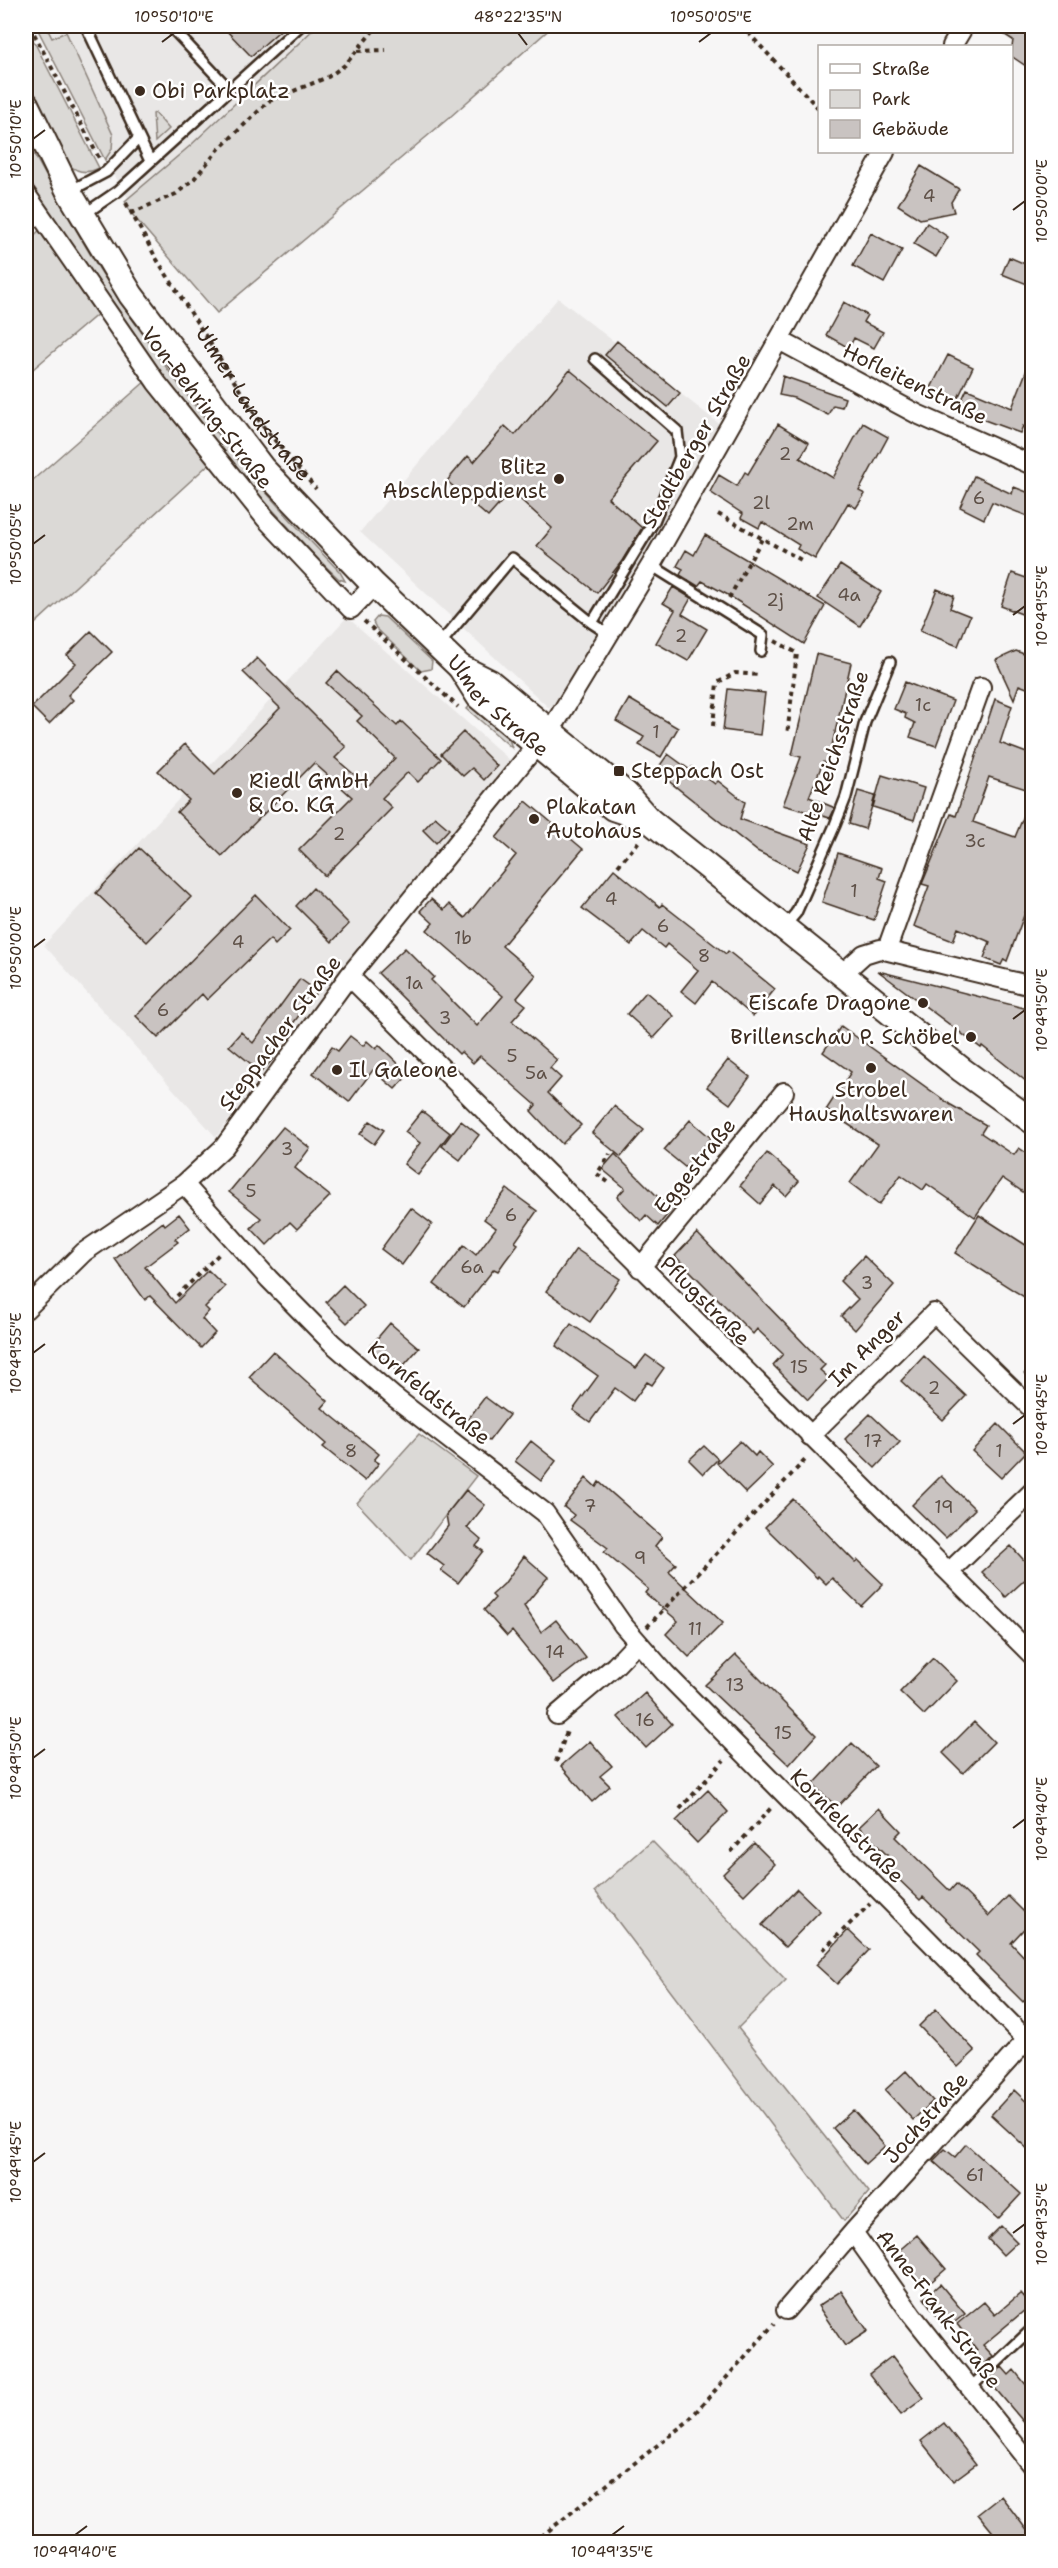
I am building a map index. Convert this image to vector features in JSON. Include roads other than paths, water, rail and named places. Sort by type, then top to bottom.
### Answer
[{"type":"street","points":[[953,45],[964,26]]},
{"type":"street","name":"Ulmer Landstraße","points":[[26,104],[82,216],[131,295],[262,468],[374,585],[460,667]]},
{"type":"street","name":"Stadtberger Straße","points":[[542,738],[651,565],[884,153]]},
{"type":"street","name":"Von-Behring-Straße","points":[[26,195],[156,382],[266,519],[351,609],[374,585]]},
{"type":"street","name":"Hofleitenstraße","points":[[779,340],[917,414],[1032,465]]},
{"type":"street","name":"Ulmer Straße","points":[[460,667],[490,682],[542,738],[626,794],[649,820],[962,1070],[1032,1121]]},
{"type":"street","points":[[886,949],[981,687]]},
{"type":"street","name":"Steppacher Straße","points":[[26,1309],[84,1252],[184,1184],[224,1146],[349,976],[542,738]]},
{"type":"street","points":[[843,973],[864,954],[886,949],[1032,986]]},
{"type":"street","name":"Pflugstraße","points":[[349,976],[640,1268],[1032,1655]]},
{"type":"street","name":"Eggestraße","points":[[640,1268],[784,1092]]},
{"type":"street","name":"Kornfeldstraße","points":[[184,1184],[268,1279],[368,1374],[545,1513],[637,1643],[881,1893],[1030,2037]]},
{"type":"street","name":"Im Anger","points":[[815,1440],[934,1313],[1032,1409]]},
{"type":"street","points":[[949,1572],[1032,1492]]},
{"type":"street","points":[[557,1714],[615,1666],[637,1643]]},
{"type":"street","name":"Jochstraße","points":[[853,2232],[1030,2037]]},
{"type":"street","name":"Anne-Frank-Straße","points":[[786,2310],[853,2232],[912,2315],[1032,2466]]},
{"type":"lane","points":[[86,26],[150,161]]},
{"type":"lane","points":[[170,26],[229,89]]},
{"type":"lane","points":[[82,216],[118,191],[300,26]]},
{"type":"lane","points":[[69,192],[106,172],[139,138]]},
{"type":"lane","points":[[592,623],[654,521],[680,457],[678,431],[595,359]]},
{"type":"lane","points":[[438,647],[512,558],[592,623],[609,634]]},
{"type":"lane","points":[[651,565],[763,635],[761,651]]},
{"type":"lane","name":"Alte Reichsstraße","points":[[784,927],[796,913],[835,825],[846,797],[865,722],[890,662]]},
{"type":"lane","points":[[970,2388],[1032,2329]]},
{"type":"place","name":"Obi Parkplatz","points":[[140,91]]},
{"type":"place","name":"Blitz Abschleppdienst","points":[[559,479]]},
{"type":"place","name":"Steppach Ost","points":[[619,771]]},
{"type":"place","name":"Riedl GmbH & Co. KG","points":[[237,793]]},
{"type":"place","name":"Plakatan Autohaus","points":[[534,819]]},
{"type":"place","name":"Eiscafe Dragone","points":[[923,1003]]},
{"type":"place","name":"Brillenschau P. Schöbel","points":[[971,1037]]},
{"type":"place","name":"Strobel Haushaltswaren","points":[[871,1068]]},
{"type":"place","name":"Il Galeone","points":[[337,1070]]}]
